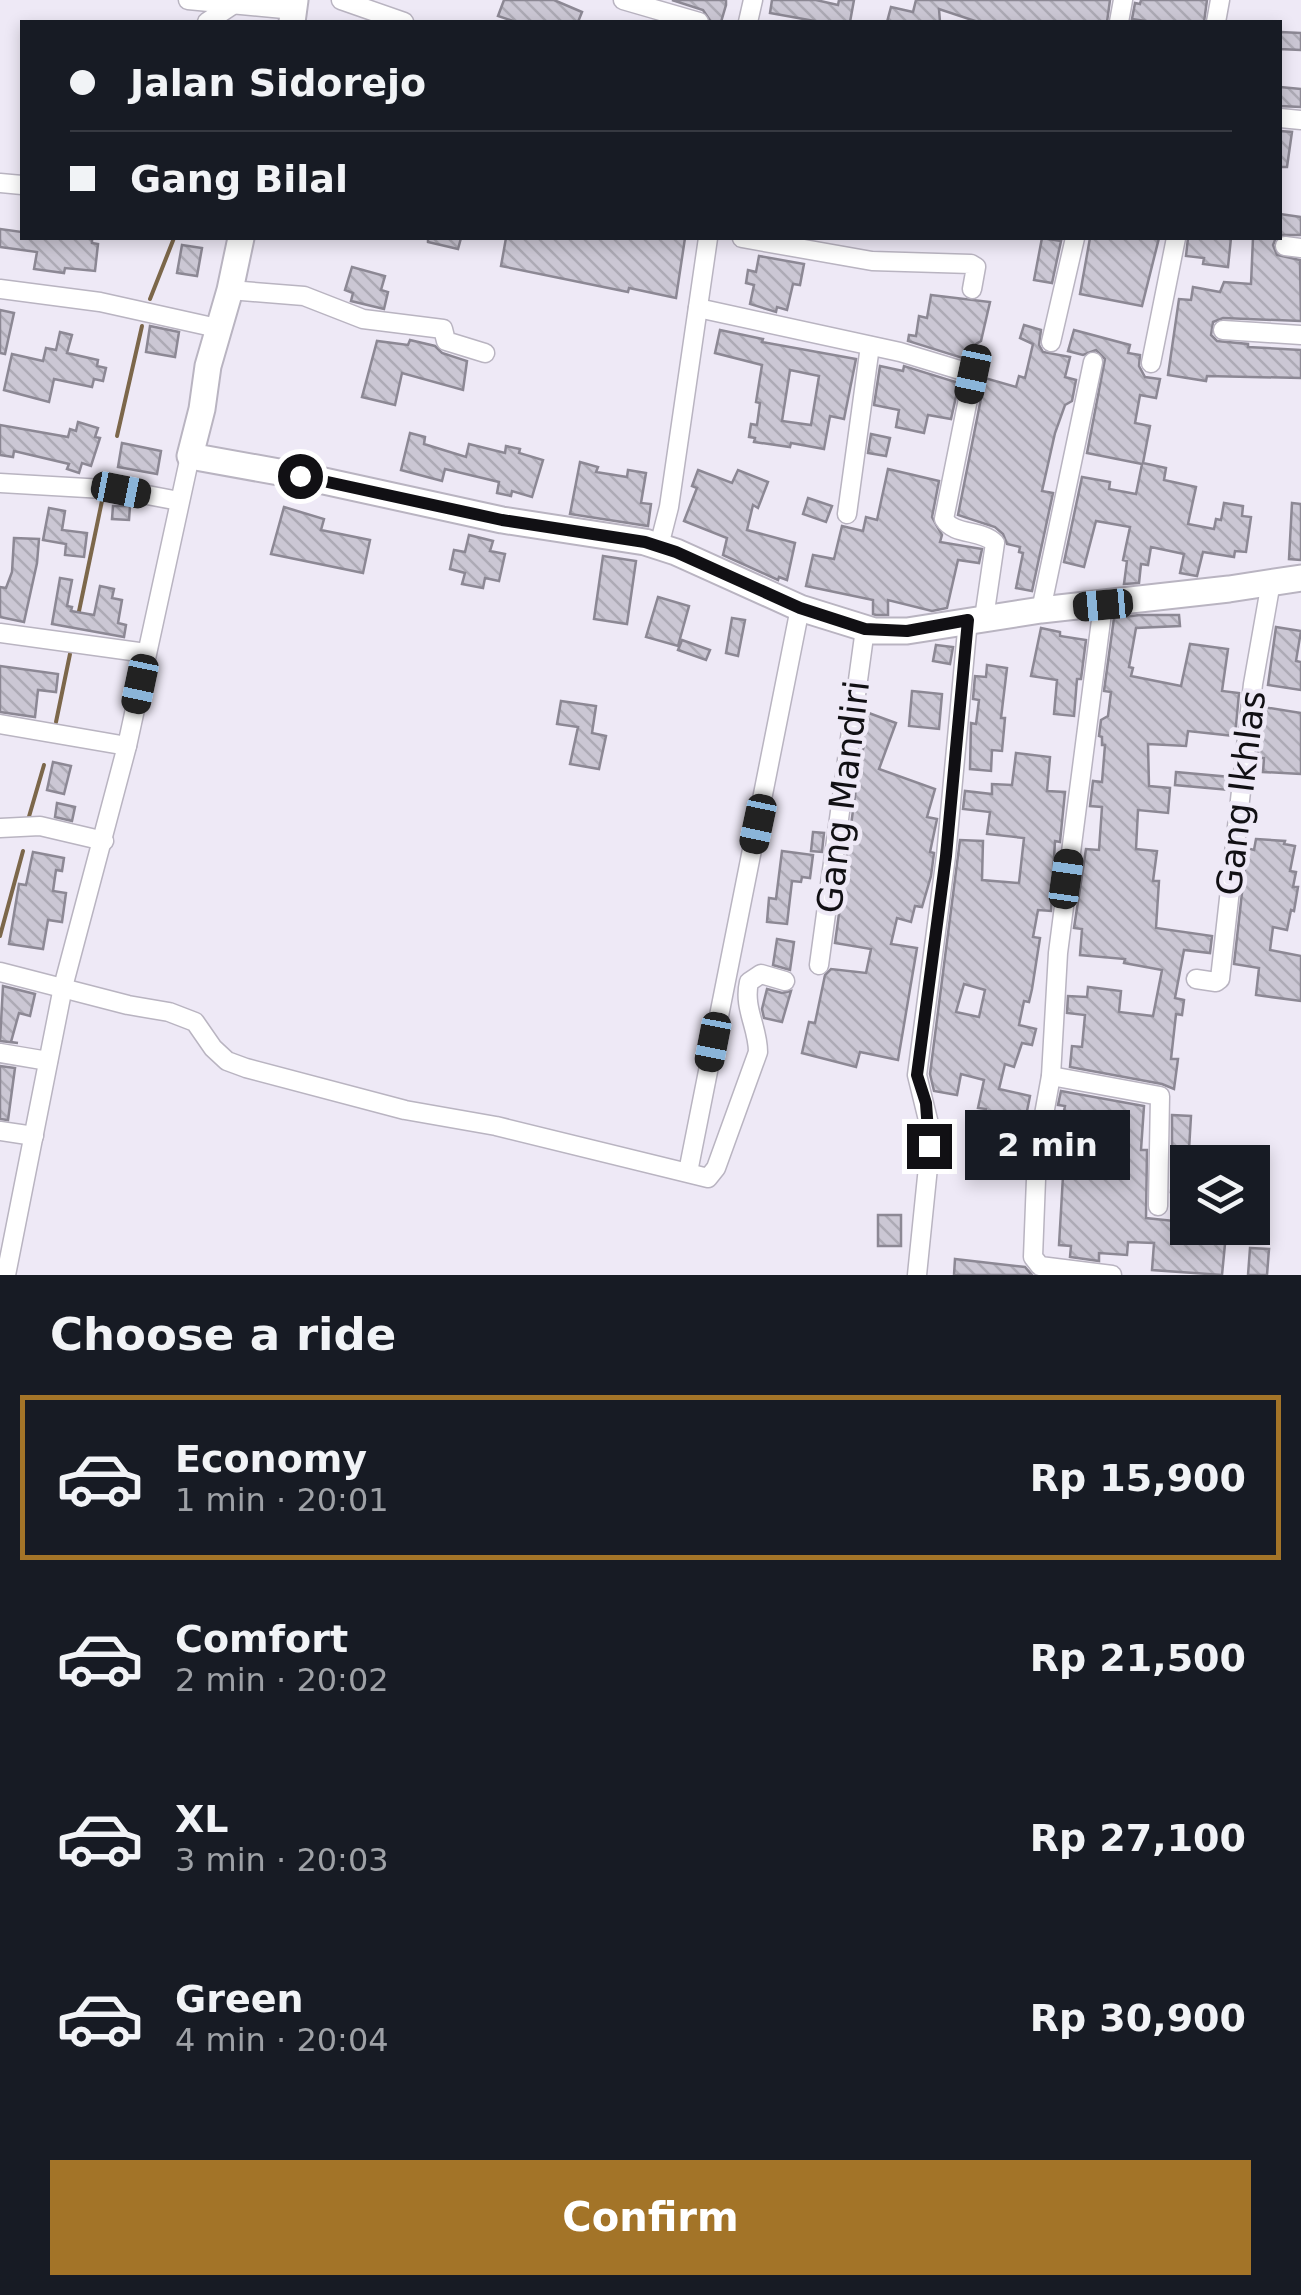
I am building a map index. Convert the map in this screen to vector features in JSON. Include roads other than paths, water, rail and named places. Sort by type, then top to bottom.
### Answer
[{"type":"street","points":[[188,0],[294,11]]},
{"type":"street","points":[[341,0],[398,20]]},
{"type":"street","points":[[623,0],[692,20]]},
{"type":"street","points":[[210,20],[234,4]]},
{"type":"street","points":[[6,1275],[9,1220],[34,1136],[64,987],[104,840],[217,328],[241,240]]},
{"type":"street","points":[[658,546],[669,507],[708,240]]},
{"type":"street","points":[[766,240],[836,246],[872,262],[971,264],[976,267],[972,289]]},
{"type":"street","points":[[1052,342],[1075,240]]},
{"type":"street","points":[[1151,363],[1176,240]]},
{"type":"street","points":[[0,289],[100,302],[217,328]]},
{"type":"street","points":[[230,290],[304,296],[364,318],[442,328],[446,342],[485,353]]},
{"type":"street","points":[[698,308],[870,346],[973,374],[944,519],[950,527],[985,536],[994,543],[976,619],[917,1075],[929,1124],[916,1275]]},
{"type":"street","points":[[1223,330],[1301,336]]},
{"type":"street","points":[[846,514],[870,346]]},
{"type":"street","points":[[1041,610],[1092,362]]},
{"type":"street","points":[[190,456],[502,520],[658,546],[800,608],[865,629],[907,631],[1301,578]]},
{"type":"street","points":[[0,484],[121,490],[180,501]]},
{"type":"street","name":"Gang Ikhlas","points":[[1196,979],[1220,979],[1249,718],[1272,582]]},
{"type":"street","points":[[1103,605],[1060,937],[1051,1076],[1037,1153],[1034,1260],[1040,1266],[1112,1275]]},
{"type":"street","points":[[688,1172],[800,608]]},
{"type":"street","name":"Gang Mandiri","points":[[819,965],[865,629]]},
{"type":"street","points":[[0,633],[146,653]]},
{"type":"street","points":[[0,724],[126,746]]},
{"type":"street","points":[[0,828],[40,826],[104,840]]},
{"type":"street","points":[[0,972],[128,1006],[169,1012],[195,1022],[213,1048],[227,1060],[246,1068],[405,1110],[496,1126],[704,1178],[713,1175],[758,1052],[758,1039],[747,1010],[749,982],[761,974],[785,981]]},
{"type":"street","points":[[0,1053],[48,1061]]},
{"type":"street","points":[[1051,1076],[1160,1096],[1158,1206]]},
{"type":"street","points":[[0,1131],[34,1136]]},
{"type":"waterway","points":[[150,299],[173,240]]},
{"type":"waterway","points":[[117,436],[142,326]]},
{"type":"waterway","points":[[78,616],[103,496]]},
{"type":"waterway","points":[[56,722],[70,654]]},
{"type":"waterway","points":[[28,820],[44,765]]},
{"type":"waterway","points":[[0,936],[23,851]]}]
